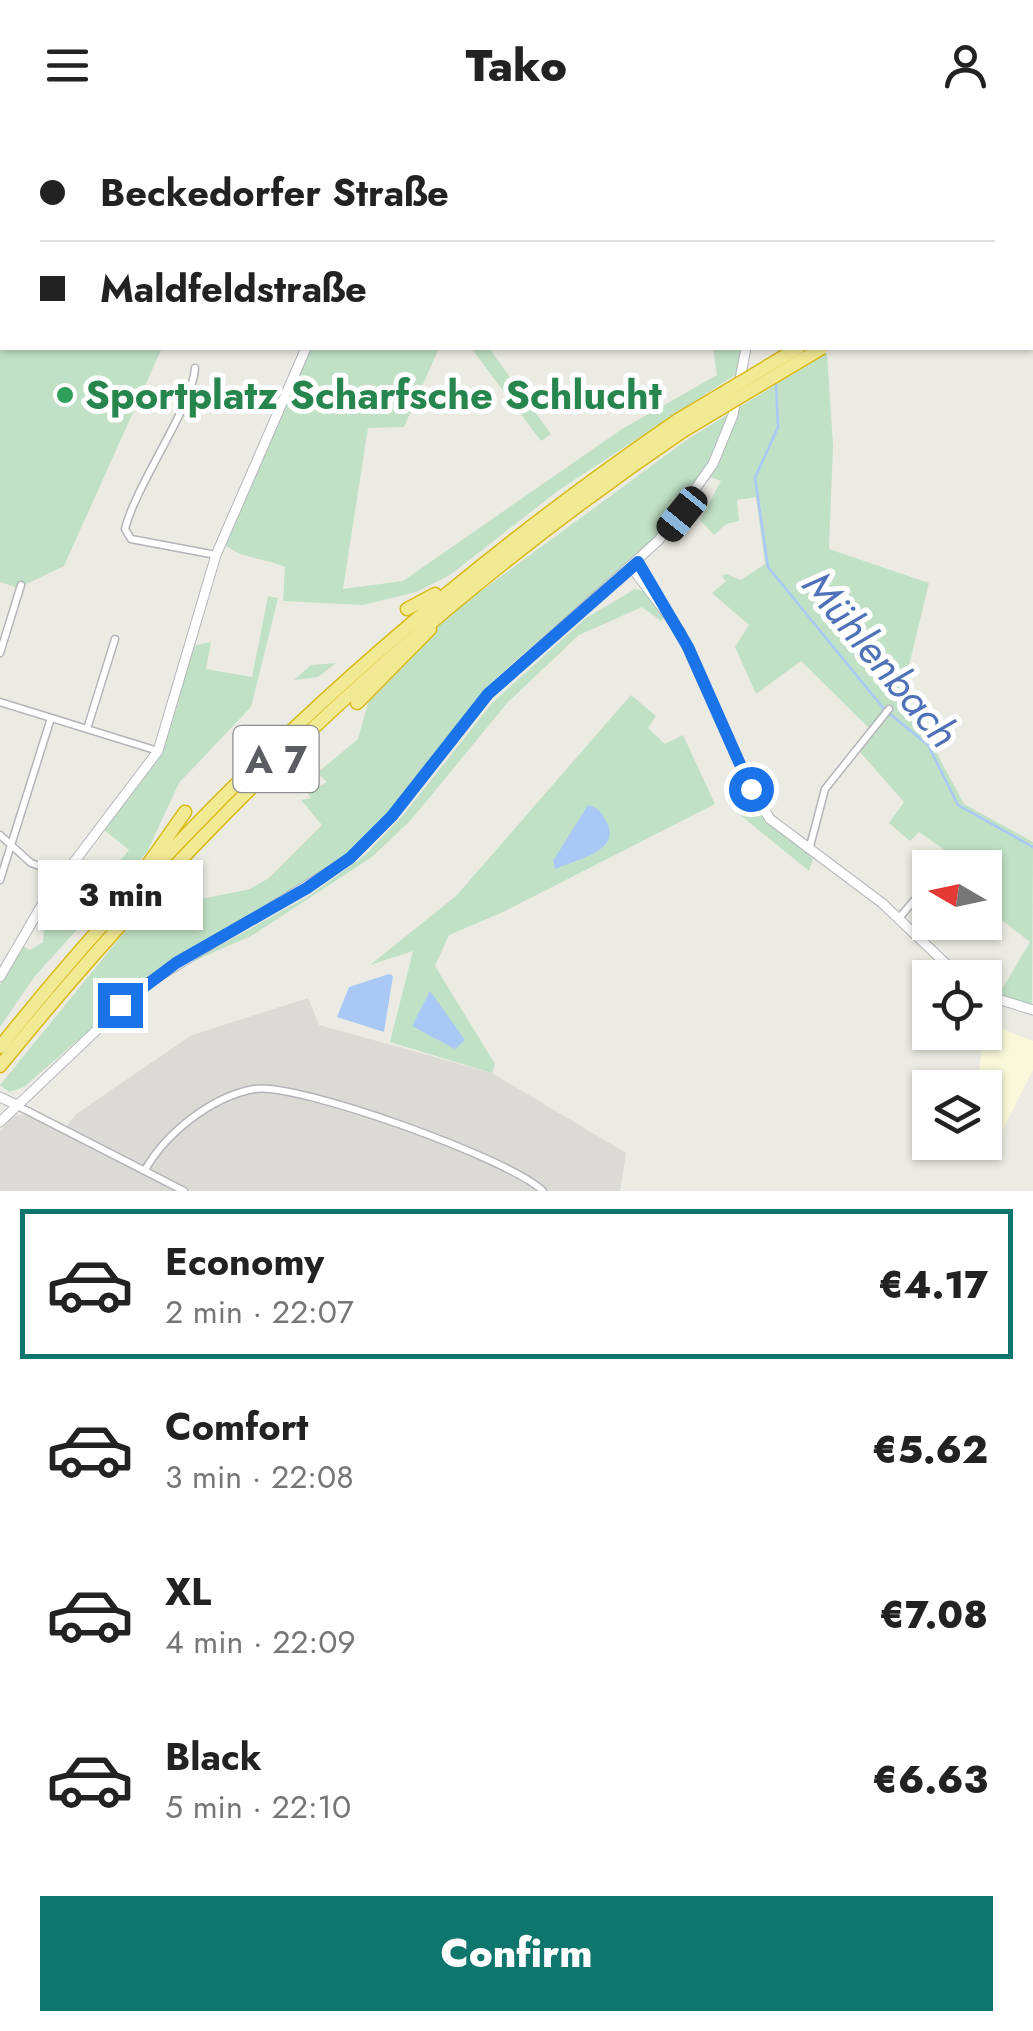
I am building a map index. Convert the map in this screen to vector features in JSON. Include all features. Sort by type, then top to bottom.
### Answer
[{"type":"highway","name":"A 7","points":[[0,1048],[125,899],[288,732],[463,578],[571,494],[795,350]]},
{"type":"highway","name":"A 7","points":[[0,1066],[107,936],[270,765],[458,597],[680,426],[818,350]]},
{"type":"highway","points":[[407,608],[463,578]]},
{"type":"highway","points":[[358,703],[404,661],[458,597]]},
{"type":"highway","points":[[125,899],[186,812]]},
{"type":"highway","points":[[107,936],[172,888]]},
{"type":"street","points":[[0,977],[64,876],[158,751],[216,554],[305,350]]},
{"type":"street","points":[[0,1122],[143,986],[350,858],[392,816],[488,694],[635,565],[682,514],[713,464],[733,415],[746,350]]},
{"type":"street","points":[[194,368],[192,382],[146,474],[125,530],[131,538],[216,554]]},
{"type":"street","points":[[635,565],[654,596]]},
{"type":"street","points":[[635,565],[688,647],[761,808],[808,850],[899,918],[942,960]]},
{"type":"street","points":[[614,584],[645,585]]},
{"type":"street","points":[[0,653],[21,585]]},
{"type":"street","points":[[86,729],[115,639]]},
{"type":"street","points":[[0,702],[158,751]]},
{"type":"street","points":[[808,850],[828,784],[889,710]]},
{"type":"street","points":[[0,880],[50,718]]},
{"type":"street","points":[[0,834],[31,863],[64,876]]},
{"type":"street","points":[[899,918],[912,903]]},
{"type":"street","points":[[1002,1000],[1033,1010]]},
{"type":"street","points":[[145,1170],[163,1142],[221,1100],[273,1088],[478,1152],[543,1191]]},
{"type":"street","points":[[0,1097],[184,1191]]},
{"type":"shaded area","points":[[308,998],[319,1025],[492,1073],[626,1153],[620,1191],[0,1191],[0,1132],[13,1116],[27,1114],[62,1132],[76,1114],[192,1035]]},
{"type":"shaded area","points":[[1002,1029],[1033,1041],[1033,1070],[1002,1131],[1002,1070],[979,1070],[982,1050],[1002,1050]]},
{"type":"green space","points":[[0,350],[161,350],[64,566],[18,588],[0,582]]},
{"type":"green space","points":[[298,350],[438,350],[404,427],[368,428],[343,589],[403,581],[622,429],[717,375],[713,350],[744,350],[741,371],[559,490],[450,575],[416,592],[363,605],[283,601],[285,567],[238,553],[224,544],[307,354]]},
{"type":"green space","points":[[473,350],[490,350],[551,434],[541,441]]},
{"type":"green space","points":[[827,353],[833,446],[829,549],[929,583],[903,690],[964,804],[1033,842],[1032,1006],[1002,995],[1030,942],[1002,920],[1002,850],[945,850],[919,832],[910,841],[889,823],[904,802],[860,752],[873,732],[801,661],[756,694],[735,647],[749,625],[712,593],[726,581],[722,576],[741,580],[765,564],[756,497],[737,500],[739,521],[726,524],[714,535],[700,520],[721,481],[702,474],[651,542],[495,679],[388,814],[340,860],[158,970],[24,1087],[9,1092],[0,1085],[131,924],[167,906],[250,889],[269,878],[322,825],[301,800],[311,798],[304,788],[316,776],[321,786],[327,782],[317,773],[358,739],[370,696],[443,619],[688,439]]},
{"type":"green space","points":[[635,589],[646,592],[665,617],[661,621],[642,607],[579,635],[508,702],[411,820],[372,857],[253,935],[183,966],[309,896],[365,855],[404,814],[492,703],[586,618]]},
{"type":"green space","points":[[268,596],[278,598],[251,707],[179,783],[147,852],[35,976],[0,1027],[0,985],[23,946],[30,950],[43,942],[46,910],[69,877],[90,897],[129,850],[104,830],[156,763],[193,646],[211,642],[206,669],[252,677]]},
{"type":"green space","points":[[336,663],[318,677],[294,680],[311,665]]},
{"type":"green space","points":[[631,695],[656,716],[648,728],[665,744],[683,735],[715,804],[501,913],[449,935],[435,966],[495,1064],[492,1073],[390,1042],[413,951],[370,965],[456,896]]},
{"type":"green space","points":[[748,797],[758,811],[813,859],[809,871],[729,806]]},
{"type":"water","points":[[588,805],[599,810],[604,818],[610,831],[608,840],[595,852],[555,869],[553,861]]},
{"type":"water","points":[[393,976],[384,1032],[337,1017],[349,987]]},
{"type":"water","points":[[430,991],[465,1040],[455,1049],[412,1026]]},
{"type":"waterway","points":[[524,130],[535,130]]},
{"type":"waterway","name":"Mühlenbach","points":[[776,384],[778,427],[755,478],[768,567],[884,709]]},
{"type":"waterway","name":"Mühlenbach","points":[[890,714],[928,745],[958,805],[1033,847]]},
{"type":"place","name":"Sportplatz Scharfsche Schlucht","points":[[65,395]]},
{"type":"route","points":[[120,1005],[211,940],[307,888],[350,858],[392,816],[488,694],[638,562],[654,596],[688,647],[751,789]]}]
